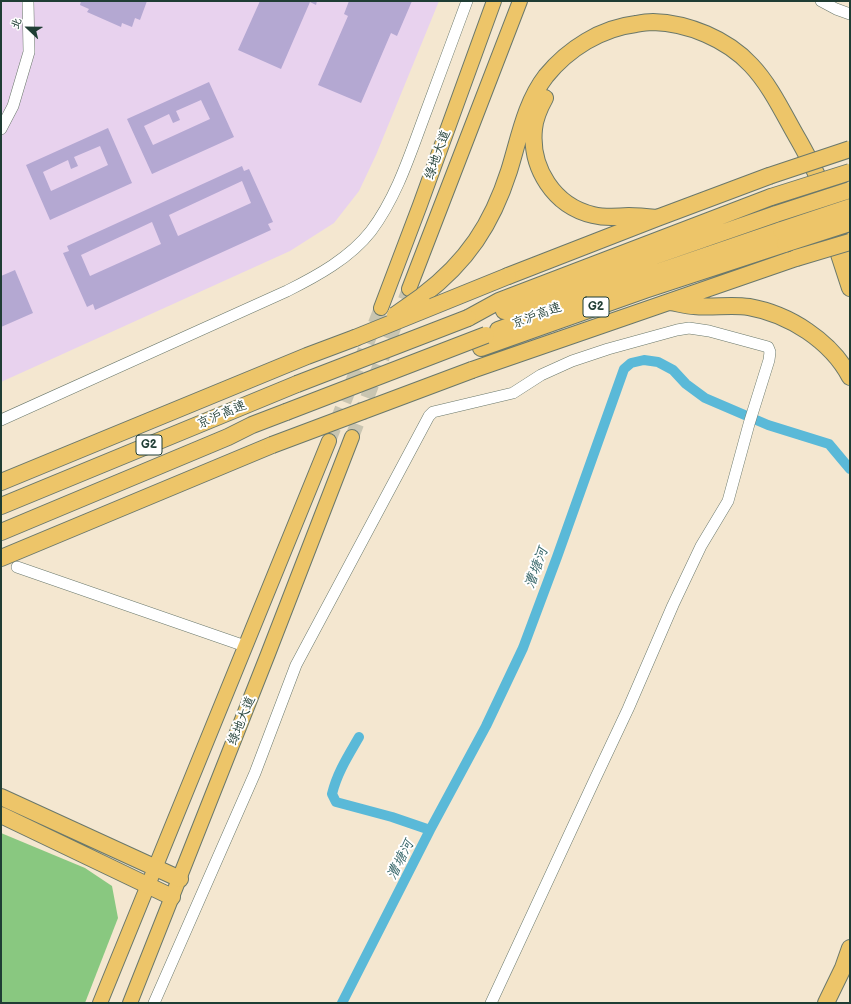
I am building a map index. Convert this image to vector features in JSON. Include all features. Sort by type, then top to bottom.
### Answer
[{"type":"highway","points":[[355,338],[416,301],[444,277],[472,247],[493,212],[509,171],[526,115],[534,97],[546,77],[560,61],[578,47],[600,34],[626,25],[652,22],[680,25],[706,34],[730,47],[751,64],[768,87],[808,156],[845,233],[850,288]]},
{"type":"highway","points":[[657,218],[631,216],[610,218],[594,216],[579,211],[563,201],[551,190],[543,177],[536,160],[534,143],[534,128],[538,113],[545,98],[562,73],[585,53],[605,43],[628,36],[652,33],[677,35],[702,42],[725,55],[744,72],[760,93],[800,161],[846,246]]},
{"type":"highway","points":[[1,482],[307,356],[508,276],[769,176],[850,149]]},
{"type":"highway","name":"京沪高速","points":[[496,308],[771,197],[850,172]]},
{"type":"highway","name":"京沪高速","points":[[1,506],[296,384],[468,318],[850,190]]},
{"type":"highway","name":"京沪高速","points":[[783,237],[850,208]]},
{"type":"highway","name":"京沪高速","points":[[1,532],[228,437],[252,425],[284,417],[483,341],[640,278],[783,237],[850,223]]},
{"type":"highway","points":[[8,561],[272,445],[472,370],[668,302],[796,258],[846,246]]},
{"type":"highway","points":[[668,302],[694,306],[718,305],[750,307],[786,318],[818,339],[844,366],[850,377]]},
{"type":"highway","points":[[1,797],[180,879]]},
{"type":"highway","points":[[1,815],[172,897]]},
{"type":"highway","points":[[826,1003],[843,968],[850,948]]},
{"type":"main road","name":"绿地大道","points":[[380,308],[420,205],[494,1]]},
{"type":"main road","name":"绿地大道","points":[[409,289],[520,1]]},
{"type":"main road","name":"绿地大道","points":[[130,1003],[180,879],[352,437]]},
{"type":"main road","name":"绿地大道","points":[[100,1003],[329,441]]},
{"type":"street","points":[[1,129],[13,106],[29,52],[28,1]]},
{"type":"street","points":[[1,420],[287,291],[310,279],[352,251],[370,232],[392,197],[405,168],[467,1]]},
{"type":"street","points":[[821,1],[850,14]]},
{"type":"street","points":[[154,1003],[255,773],[296,665],[429,416],[434,412],[513,394],[541,375],[572,361],[662,333],[689,328],[709,331],[768,347],[770,352],[769,360],[749,424],[728,501],[701,546],[672,606],[628,709],[491,1003]]},
{"type":"street","points":[[8,561],[245,646]]},
{"type":"shaded area","points":[[1,1],[439,1],[376,155],[359,191],[334,223],[290,251],[1,382]]},
{"type":"green space","points":[[1,833],[85,868],[112,886],[118,918],[85,1003],[1,1003]]},
{"type":"building","points":[[81,1],[147,1],[140,20],[135,18],[132,27],[122,23],[121,27],[87,12],[89,9],[80,5]]},
{"type":"building","points":[[260,1],[317,1],[316,5],[310,2],[281,69],[238,50]]},
{"type":"building","points":[[349,1],[412,1],[397,36],[391,33],[361,103],[318,85],[348,16],[344,14]]},
{"type":"building","points":[[209,82],[234,137],[152,174],[127,119]],"holes":[[[201,100],[210,119],[153,145],[144,126],[169,114],[173,123],[180,120],[176,111]]]},
{"type":"building","points":[[108,128],[132,183],[50,220],[26,165]],"holes":[[[100,146],[108,165],[51,191],[43,172],[68,160],[71,169],[78,166],[74,157]]]},
{"type":"building","points":[[242,166],[244,171],[249,169],[273,222],[268,224],[271,230],[95,310],[93,304],[87,307],[63,253],[69,251],[67,246]],"holes":[[[242,181],[251,203],[178,236],[169,215]],[[152,222],[161,244],[90,276],[81,255]]]},
{"type":"building","points":[[15,270],[33,313],[1,327],[1,276]]},
{"type":"waterway","name":"漕塘河","points":[[342,1003],[430,830],[486,726],[523,648],[624,369],[631,363],[644,360],[658,362],[673,370],[686,384],[705,398],[768,425],[829,444],[850,469]]},
{"type":"waterway","points":[[359,737],[343,765],[334,786],[332,794],[336,802],[392,817],[430,830]]},
{"type":"tunnel","points":[[352,437],[409,289]]},
{"type":"tunnel","points":[[329,441],[381,308]]}]
